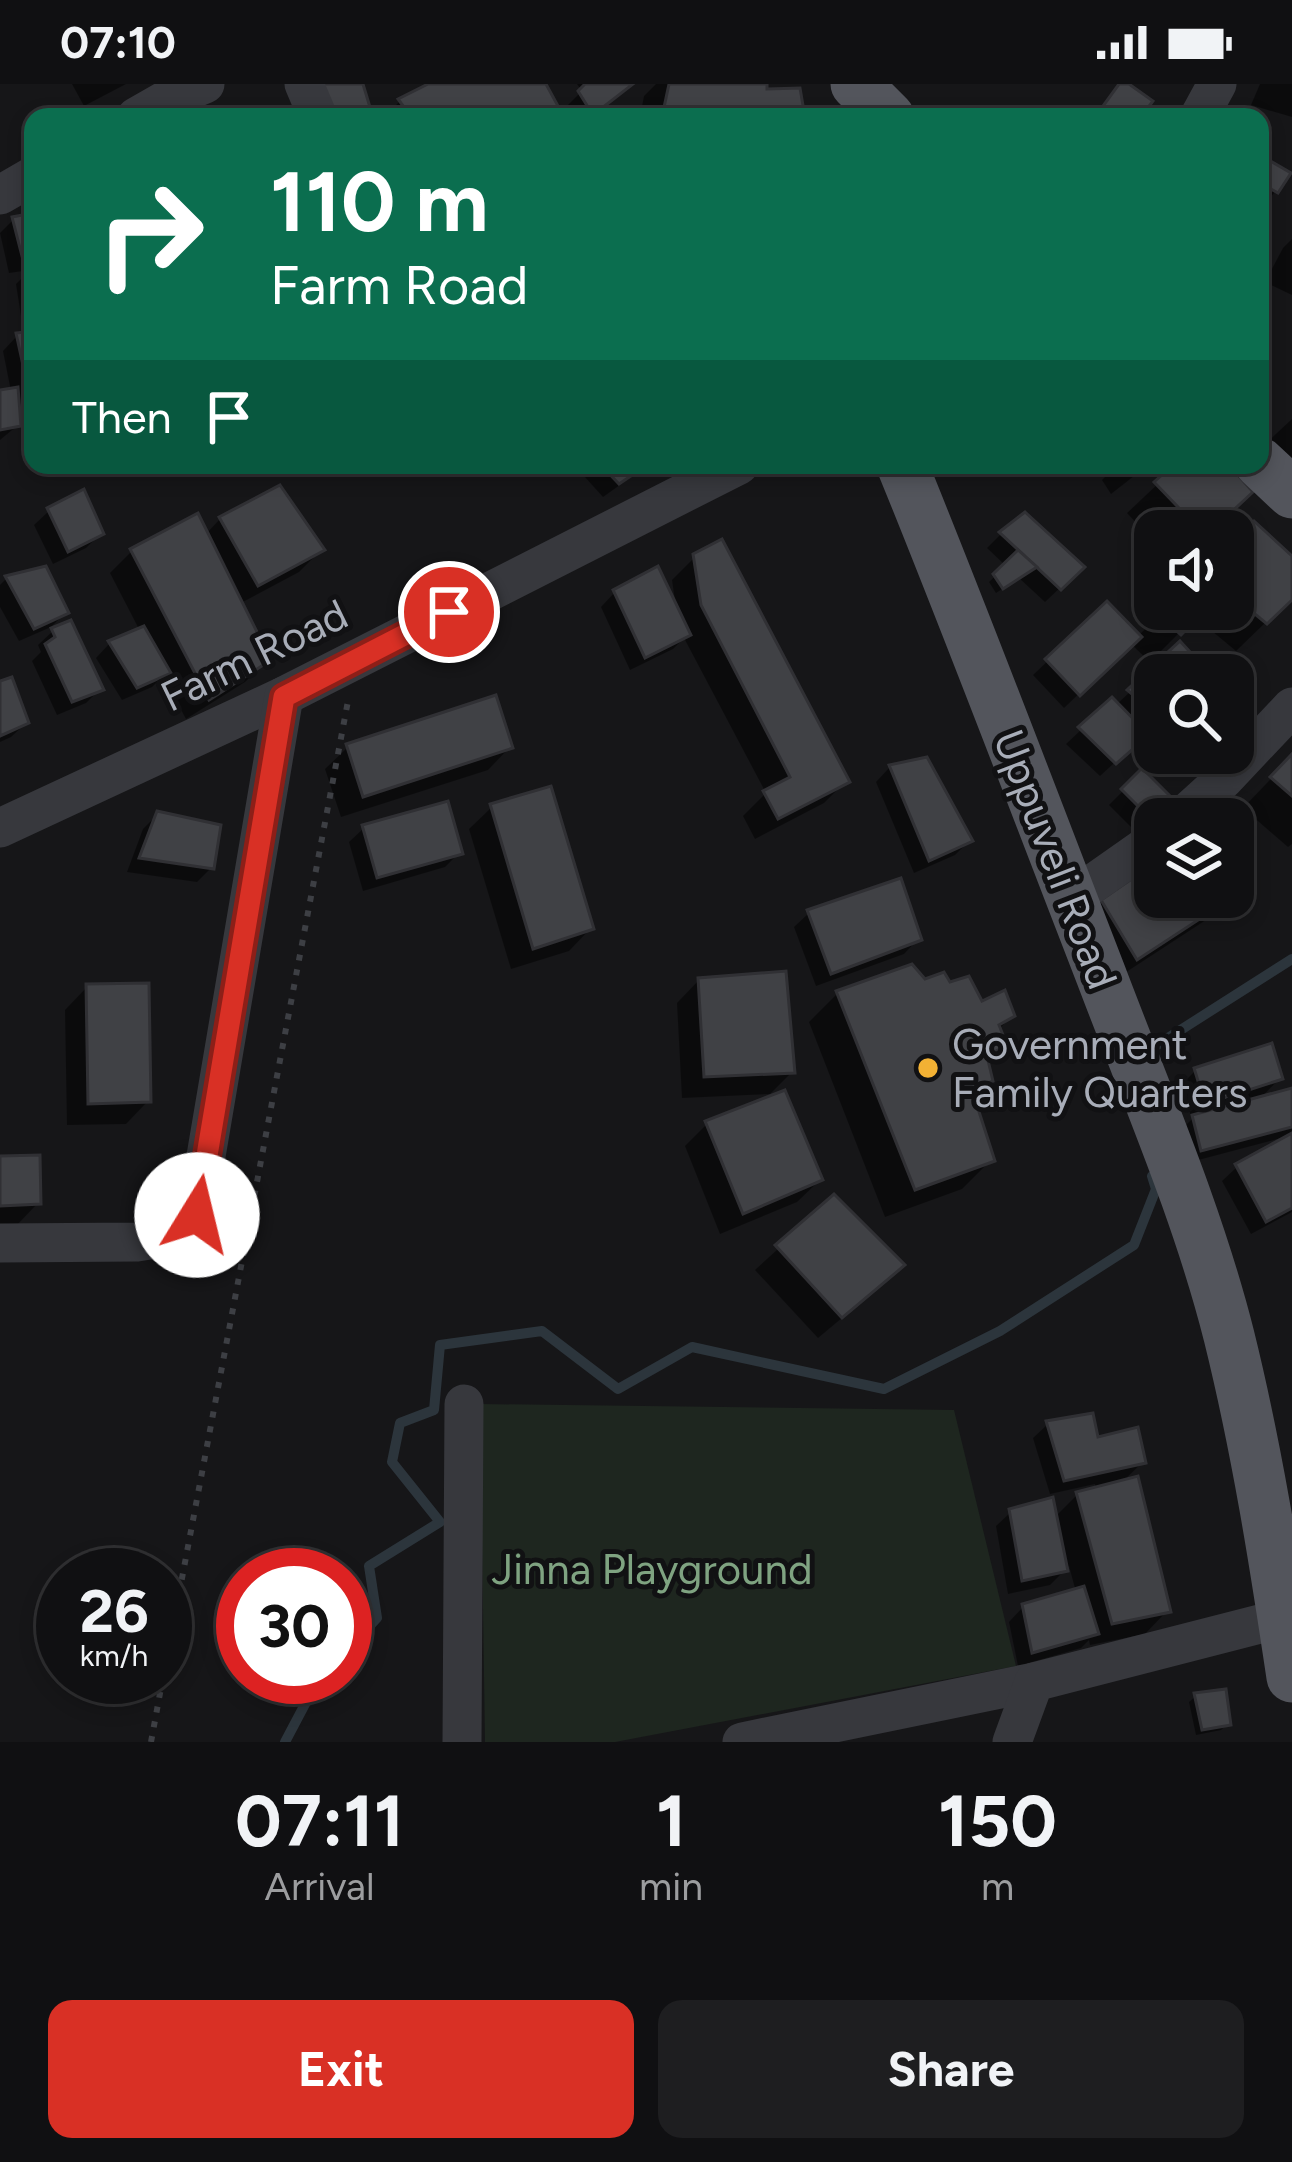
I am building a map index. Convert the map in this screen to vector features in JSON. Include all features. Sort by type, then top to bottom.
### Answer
[{"type":"main road","points":[[856,84],[881,108]]},
{"type":"main road","points":[[1269,471],[1292,493]]},
{"type":"main road","name":"Uppuveli Road","points":[[906,474],[1121,1028],[1211,1275],[1259,1474],[1292,1677]]},
{"type":"street","points":[[152,108],[205,84]]},
{"type":"street","name":"Farm Road","points":[[0,828],[284,697],[721,474]]},
{"type":"street","points":[[0,1243],[137,1242],[187,1234],[194,1227],[284,697]]},
{"type":"street","points":[[1203,798],[1292,707]]},
{"type":"street","points":[[1071,899],[1134,854]]},
{"type":"street","points":[[462,1742],[464,1404]]},
{"type":"street","points":[[742,1742],[1034,1682],[1283,1618]]},
{"type":"street","points":[[1012,1742],[1034,1682]]},
{"type":"path","points":[[188,1548],[351,686]]},
{"type":"path","points":[[151,1742],[158,1704]]},
{"type":"green space","name":"Jinna Playground","points":[[480,1404],[954,1410],[1016,1666],[615,1742],[485,1742]]},
{"type":"building","points":[[319,84],[363,84],[370,108],[328,108]]},
{"type":"building","points":[[428,84],[546,84],[559,108],[404,108],[398,99]]},
{"type":"building","points":[[585,84],[633,84],[602,108],[589,108],[578,91]]},
{"type":"building","points":[[669,84],[767,84],[767,89],[800,88],[803,108],[664,108]]},
{"type":"building","points":[[1119,84],[1129,84],[1153,101],[1148,108],[1102,108]]},
{"type":"building","points":[[1269,160],[1291,173],[1278,193],[1269,188]]},
{"type":"building","points":[[24,215],[24,260],[23,260],[12,217]]},
{"type":"building","points":[[24,332],[24,370],[16,333]]},
{"type":"building","points":[[18,387],[21,426],[0,430],[0,390]]},
{"type":"building","points":[[610,474],[634,474],[619,484]]},
{"type":"building","points":[[1163,474],[1237,474],[1253,492],[1234,510],[1181,510],[1154,482]]},
{"type":"building","points":[[280,485],[325,550],[258,586],[219,517]]},
{"type":"building","points":[[84,489],[104,534],[68,552],[47,508]]},
{"type":"building","points":[[1025,512],[1085,567],[1061,590],[999,532]]},
{"type":"building","points":[[198,513],[271,660],[209,700],[130,549]]},
{"type":"building","points":[[1254,521],[1292,556],[1292,600],[1267,624],[1254,613]]},
{"type":"building","points":[[722,539],[850,782],[778,819],[763,791],[790,777],[701,605],[693,554]]},
{"type":"building","points":[[1018,550],[1037,567],[1003,589],[993,574]]},
{"type":"building","points":[[46,566],[69,613],[34,629],[5,576]]},
{"type":"building","points":[[658,566],[691,635],[645,658],[613,590]]},
{"type":"building","points":[[1107,601],[1142,637],[1080,696],[1045,659]]},
{"type":"building","points":[[71,620],[104,690],[72,702],[45,644],[55,637],[51,628]]},
{"type":"building","points":[[144,626],[171,673],[137,688],[108,641]]},
{"type":"building","points":[[1180,641],[1192,654],[1166,654]]},
{"type":"building","points":[[12,677],[29,723],[0,736],[0,681]]},
{"type":"building","points":[[496,695],[513,748],[363,797],[346,744]]},
{"type":"building","points":[[1112,697],[1134,720],[1134,748],[1116,764],[1078,727]]},
{"type":"building","points":[[1292,754],[1292,796],[1270,777]]},
{"type":"building","points":[[927,757],[973,841],[929,861],[889,765]]},
{"type":"building","points":[[1136,774],[1148,774],[1172,798],[1134,798],[1134,802],[1121,789]]},
{"type":"building","points":[[551,786],[594,929],[533,949],[490,804]]},
{"type":"building","points":[[448,801],[463,854],[377,878],[362,825]]},
{"type":"building","points":[[157,811],[221,825],[214,869],[139,858]]},
{"type":"building","points":[[1134,877],[1134,918],[1201,918],[1137,960],[1101,900]]},
{"type":"building","points":[[901,878],[922,940],[831,974],[807,910]]},
{"type":"building","name":"Government Family Quarters","points":[[912,964],[925,979],[944,972],[950,982],[969,976],[982,1001],[1005,990],[1015,1016],[999,1025],[1007,1045],[987,1056],[993,1081],[972,1090],[995,1161],[915,1190],[836,991]]},
{"type":"building","points":[[786,971],[795,1073],[704,1077],[698,978]]},
{"type":"building","points":[[149,983],[151,1102],[88,1104],[86,984]]},
{"type":"building","points":[[1272,1043],[1283,1079],[1205,1104],[1194,1068]]},
{"type":"building","points":[[1292,1088],[1292,1127],[1201,1151],[1192,1115]]},
{"type":"building","points":[[785,1090],[823,1180],[743,1214],[705,1121]]},
{"type":"building","points":[[1292,1133],[1292,1208],[1266,1222],[1235,1164]]},
{"type":"building","points":[[40,1155],[41,1204],[0,1206],[0,1156]]},
{"type":"building","points":[[834,1194],[905,1265],[842,1318],[775,1245]]},
{"type":"building","points":[[1093,1413],[1098,1437],[1138,1427],[1146,1463],[1064,1481],[1046,1421]]},
{"type":"building","points":[[1138,1476],[1171,1612],[1112,1624],[1076,1492]]},
{"type":"building","points":[[1053,1497],[1068,1571],[1022,1581],[1009,1509]]},
{"type":"building","points":[[1084,1586],[1099,1634],[1032,1653],[1022,1604]]},
{"type":"building","points":[[1226,1689],[1231,1725],[1202,1730],[1194,1693]]},
{"type":"waterway","points":[[1146,1052],[1292,959]]},
{"type":"waterway","points":[[372,1564],[440,1522],[392,1462],[400,1423],[434,1410],[440,1345],[542,1331],[618,1389],[692,1347],[884,1389],[1000,1331],[1134,1245],[1156,1189],[1152,1176]]},
{"type":"waterway","points":[[372,1586],[377,1618],[372,1623]]},
{"type":"waterway","points":[[285,1742],[305,1704]]},
{"type":"place","name":"Government Family Quarters","points":[[928,1068]]},
{"type":"route","points":[[197,1215],[284,697],[449,612]]}]
